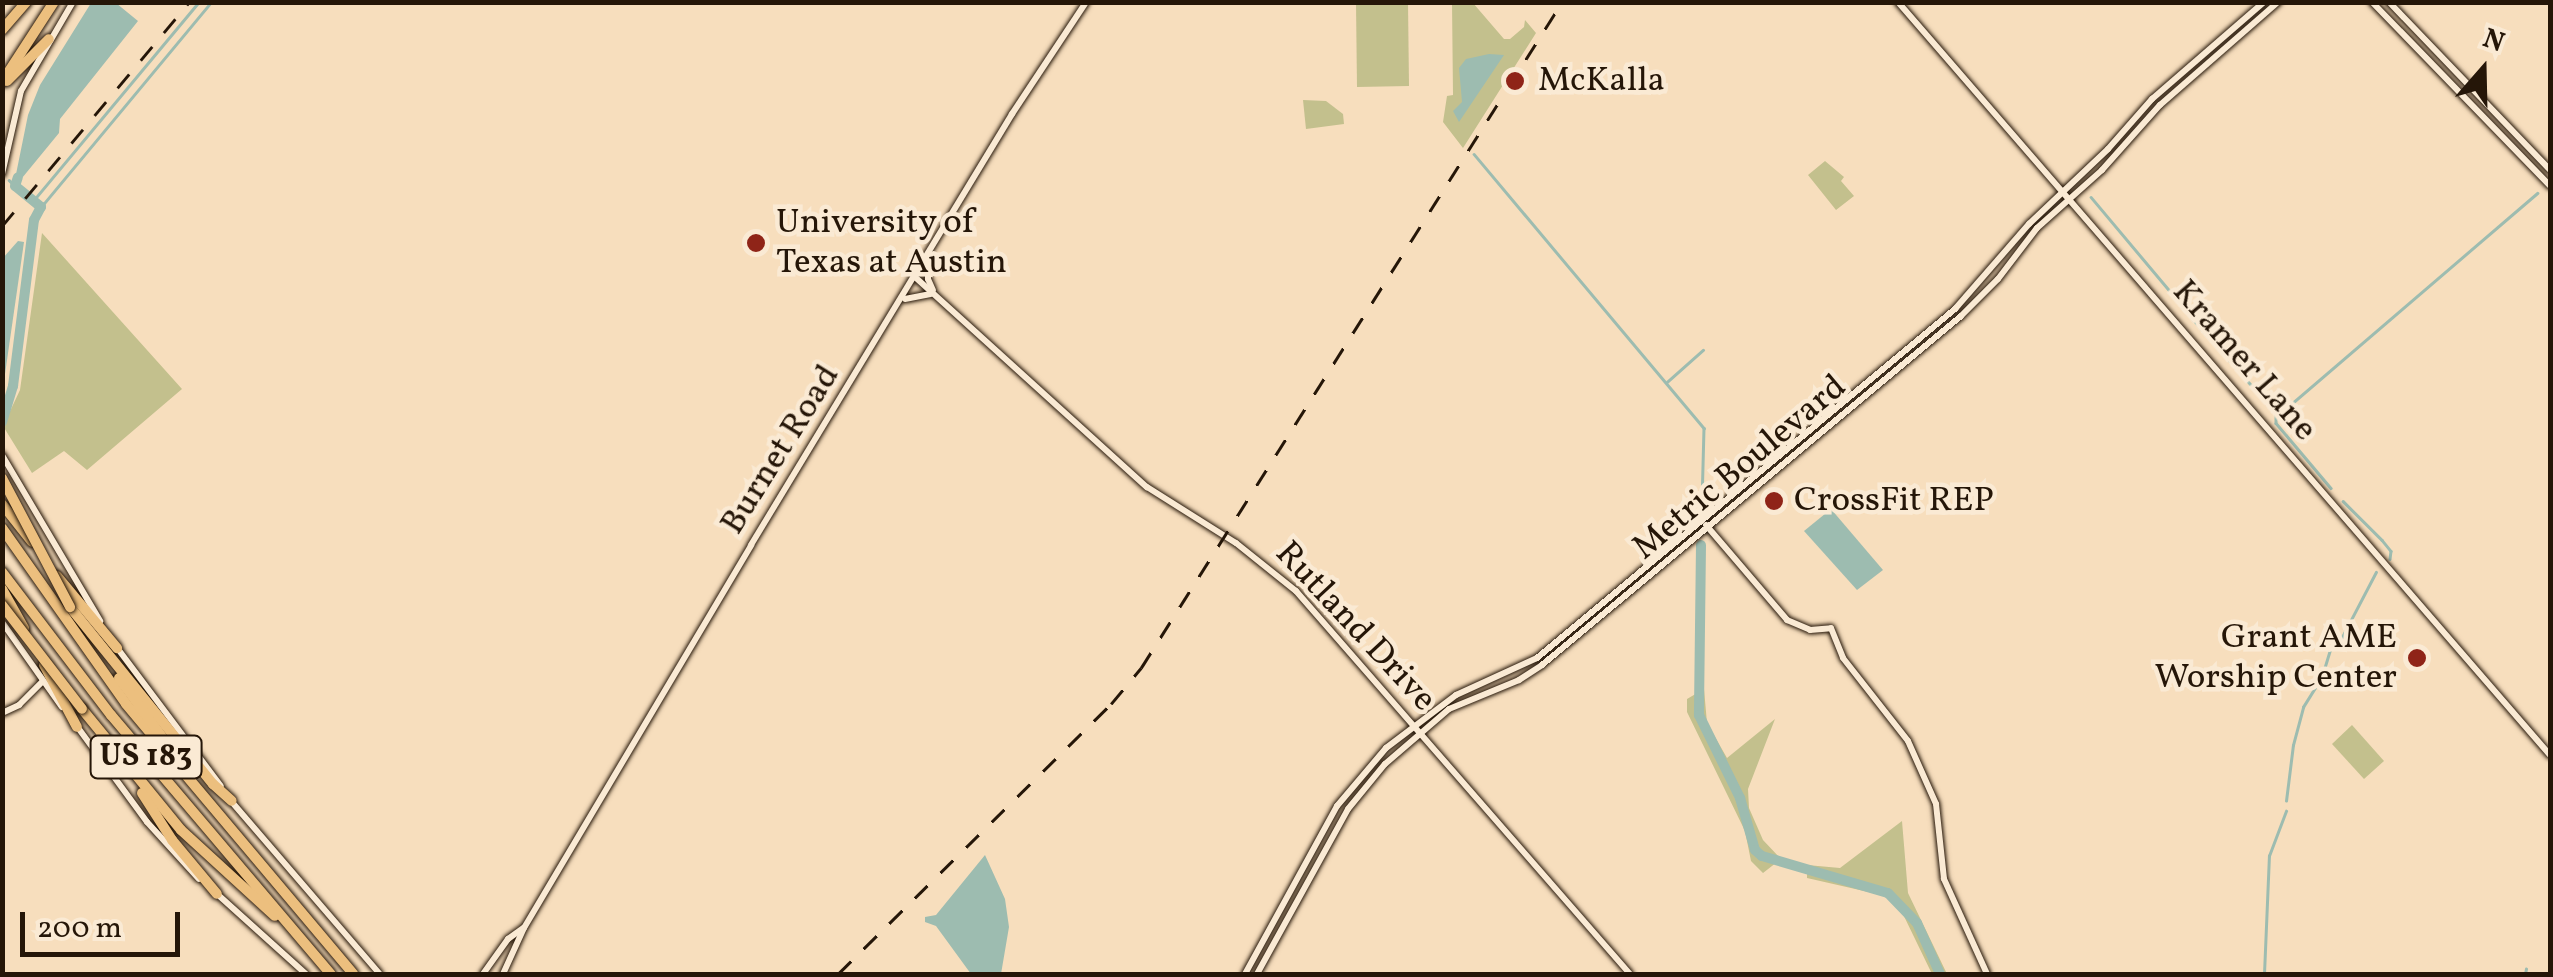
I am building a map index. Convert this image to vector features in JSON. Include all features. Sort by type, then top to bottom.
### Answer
[{"type":"highway","points":[[2,20],[17,2]]},
{"type":"highway","points":[[2,30],[26,2]]},
{"type":"highway","points":[[2,84],[56,2]]},
{"type":"highway","points":[[2,84],[50,39]]},
{"type":"highway","points":[[2,478],[70,607],[202,795]]},
{"type":"highway","points":[[2,504],[117,648]]},
{"type":"highway","name":"US 183","points":[[2,528],[88,654],[353,974]]},
{"type":"highway","name":"US 183","points":[[2,572],[111,715],[331,974]]},
{"type":"highway","points":[[2,590],[77,727]]},
{"type":"highway","points":[[2,605],[132,775],[181,830],[298,936]]},
{"type":"highway","points":[[70,607],[213,784],[232,801]]},
{"type":"highway","points":[[132,775],[172,840],[217,894]]},
{"type":"main road","points":[[2,174],[14,110],[73,2]]},
{"type":"main road","name":"Burnet Road","points":[[503,974],[524,928],[928,255],[1086,2]]},
{"type":"main road","name":"Kramer Lane","points":[[1898,2],[2550,755]]},
{"type":"main road","name":"Metric Boulevard","points":[[1256,974],[1340,822],[1372,778],[1420,733],[1460,703],[1522,678],[1968,297],[2030,224],[2152,98],[2264,2]]},
{"type":"main road","name":"Metric Boulevard","points":[[1705,523],[1961,316],[1998,280],[2037,228],[2200,71],[2278,2]]},
{"type":"main road","points":[[2372,2],[2550,186]]},
{"type":"main road","points":[[2389,2],[2550,170]]},
{"type":"main road","points":[[2410,42],[2420,35]]},
{"type":"main road","points":[[2193,63],[2200,71]]},
{"type":"main road","points":[[2494,130],[2503,123]]},
{"type":"main road","points":[[928,255],[928,279],[936,296]]},
{"type":"main road","name":"Rutland Drive","points":[[915,277],[1147,487],[1236,542],[1296,590],[1630,974]]},
{"type":"main road","points":[[900,302],[918,293],[936,296]]},
{"type":"main road","points":[[2,455],[117,648],[232,801],[380,974]]},
{"type":"main road","points":[[1705,523],[1787,620],[1810,630],[1831,628],[1843,658],[1898,724],[1921,764],[1938,817],[1944,879],[1987,974]]},
{"type":"main road","points":[[2,622],[147,822],[217,894],[306,974]]},
{"type":"main road","name":"Metric Boulevard","points":[[1244,974],[1331,817],[1366,767],[1456,694],[1517,670],[1577,630]]},
{"type":"main road","points":[[1517,670],[1522,678]]},
{"type":"main road","points":[[2,713],[20,705],[42,682]]},
{"type":"main road","points":[[1331,817],[1340,822]]},
{"type":"main road","name":"Burnet Road","points":[[484,974],[508,939],[524,928]]},
{"type":"shaded area","points":[[91,3],[116,3],[138,21],[60,119],[59,133],[13,189],[28,115],[40,85]]},
{"type":"shaded area","points":[[1356,3],[1408,3],[1409,86],[1357,87]]},
{"type":"shaded area","points":[[1452,3],[1473,3],[1504,39],[1510,39],[1524,27],[1525,20],[1536,33],[1463,148],[1443,122],[1447,96],[1453,95]]},
{"type":"shaded area","points":[[1504,55],[1459,122],[1453,111],[1462,102],[1459,68],[1466,59]]},
{"type":"shaded area","points":[[1303,100],[1326,101],[1343,114],[1344,124],[1306,129]]},
{"type":"shaded area","points":[[1825,161],[1844,177],[1841,181],[1854,196],[1836,210],[1808,175]]},
{"type":"shaded area","points":[[42,233],[182,389],[87,470],[64,451],[32,473],[3,426],[20,390]]},
{"type":"shaded area","points":[[18,241],[24,242],[3,388],[3,258]]},
{"type":"shaded area","points":[[1831,509],[1883,570],[1857,590],[1804,531]]},
{"type":"shaded area","points":[[1704,689],[1707,723],[1727,758],[1775,719],[1748,789],[1749,808],[1763,840],[1781,859],[1763,873],[1751,861],[1745,831],[1687,712],[1687,699]]},
{"type":"shaded area","points":[[2352,725],[2384,761],[2364,779],[2332,744]]},
{"type":"shaded area","points":[[1902,821],[1908,893],[1947,974],[1932,974],[1900,908],[1886,896],[1807,878],[1807,865],[1840,868]]},
{"type":"shaded area","points":[[985,855],[1005,899],[1009,927],[1001,974],[971,974],[936,926],[925,922],[925,917],[936,915]]},
{"type":"waterway","points":[[33,201],[199,2]]},
{"type":"waterway","points":[[41,207],[211,2]]},
{"type":"waterway","points":[[1474,154],[1704,428],[1702,505]]},
{"type":"waterway","points":[[2,422],[13,386],[34,220],[41,207],[15,186],[18,177]]},
{"type":"waterway","points":[[9,180],[15,186]]},
{"type":"waterway","points":[[2276,417],[2537,193]]},
{"type":"waterway","points":[[2091,197],[2170,291]]},
{"type":"waterway","points":[[2192,318],[2268,404]]},
{"type":"waterway","points":[[1667,382],[1703,350]]},
{"type":"waterway","points":[[2276,415],[2276,423],[2331,488]]},
{"type":"waterway","points":[[2343,501],[2391,551],[2390,559]]},
{"type":"waterway","points":[[1701,545],[1699,715],[1740,798],[1755,850],[1762,856],[1888,893],[1917,923],[1940,974]]},
{"type":"waterway","points":[[2286,801],[2293,745],[2303,707],[2322,676],[2330,650],[2342,637],[2376,572]]},
{"type":"waterway","points":[[2264,974],[2269,856],[2286,811]]},
{"type":"waterway","points":[[2525,974],[2526,969]]},
{"type":"railway","points":[[2,226],[189,2]]},
{"type":"railway","points":[[838,974],[1111,704],[1141,668],[1562,2]]},
{"type":"place","name":"McKalla","points":[[1515,81]]},
{"type":"place","name":"University of Texas at Austin","points":[[756,243]]},
{"type":"place","name":"CrossFit REP","points":[[1774,501]]},
{"type":"place","name":"Grant AME Worship Center","points":[[2417,658]]}]
